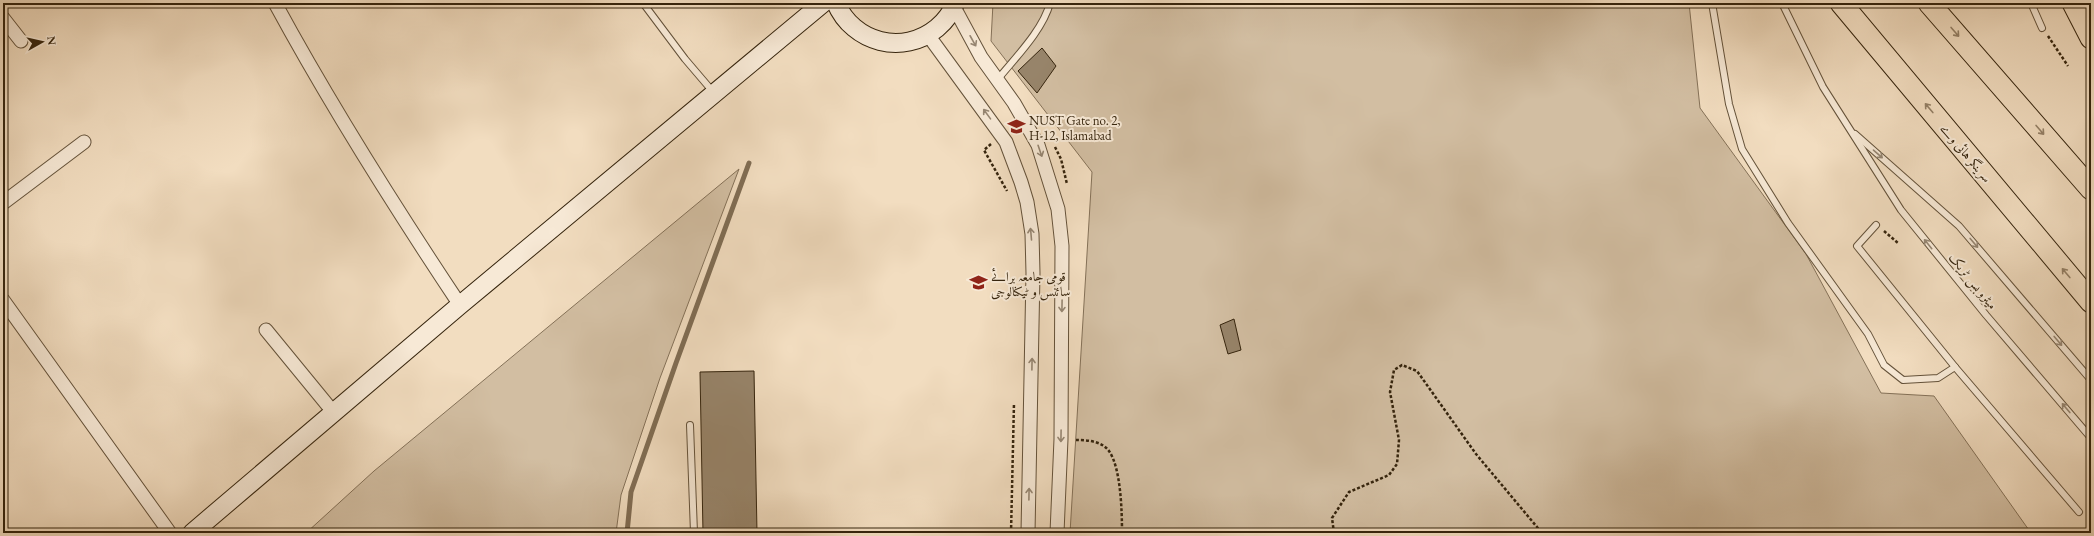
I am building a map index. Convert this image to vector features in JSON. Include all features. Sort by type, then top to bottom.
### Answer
[{"type":"highway","name":"سرینگر ہائی وے","points":[[1840,3],[2091,302]]},
{"type":"highway","points":[[1929,3],[2091,189]]},
{"type":"highway","points":[[2073,3],[2091,38]]},
{"type":"main road","points":[[192,533],[460,305],[823,3]]},
{"type":"main road","points":[[836,3],[841,13],[854,28],[867,37],[882,42],[898,44],[914,41],[928,35],[943,22],[954,5]]},
{"type":"street","points":[[275,3],[319,84],[406,225],[460,305]]},
{"type":"street","points":[[954,5],[981,56],[1018,108],[1038,145],[1058,209],[1062,246],[1061,439],[1056,533]]},
{"type":"street","points":[[3,18],[21,41]]},
{"type":"street","points":[[928,35],[1002,135],[1012,155],[1021,182],[1032,234],[1032,332],[1028,533]]},
{"type":"street","points":[[3,203],[84,142]]},
{"type":"street","points":[[3,300],[170,533]]},
{"type":"street","points":[[266,330],[334,413]]},
{"type":"lane","points":[[643,3],[685,59],[714,93]]},
{"type":"lane","points":[[998,79],[1039,26],[1050,3]]},
{"type":"lane","points":[[1712,3],[1729,104],[1742,149],[1788,223],[1868,334],[1884,365],[1903,380],[1938,378],[1955,367]]},
{"type":"lane","name":"میٹرو بس ٹریک","points":[[1782,3],[1823,87],[1901,210],[2091,438]]},
{"type":"lane","points":[[2031,3],[2042,28]]},
{"type":"lane","name":"میٹرو بس ٹریک","points":[[1849,129],[1959,226],[2091,380]]},
{"type":"lane","points":[[1876,225],[1857,246],[1955,367],[2079,512]]},
{"type":"lane","points":[[690,425],[694,533]]},
{"type":"path","points":[[2042,28],[2068,66]]},
{"type":"path","points":[[1002,135],[984,150],[1008,192]]},
{"type":"path","points":[[1876,225],[1898,243]]},
{"type":"path","points":[[1334,533],[1332,518],[1349,492],[1389,475],[1397,464],[1399,440],[1390,392],[1394,370],[1402,365],[1417,371],[1476,454],[1542,533]]},
{"type":"path","points":[[1011,533],[1015,396]]},
{"type":"path","points":[[1061,439],[1084,440],[1099,443],[1109,451],[1116,470],[1121,502],[1122,533]]},
{"type":"shaded area","points":[[993,3],[1689,3],[1700,108],[1806,254],[1881,393],[1934,396],[2031,533],[1070,533],[1092,172],[991,41]]},
{"type":"shaded area","points":[[739,169],[660,378],[621,495],[616,533],[306,533],[374,471]]},
{"type":"building","points":[[1042,48],[1056,66],[1037,93],[1018,71]]},
{"type":"building","points":[[1234,319],[1241,350],[1228,354],[1220,325]]},
{"type":"building","points":[[754,371],[757,533],[703,533],[700,372]]},
{"type":"waterway","points":[[627,533],[631,492],[749,163]]},
{"type":"place","name":"NUST Gate no. 2, H-12, Islamabad","points":[[1016,127]]},
{"type":"place","name":"قومی جامعہ برائے سائنس و ٹیکنالوجی","points":[[978,283]]}]
